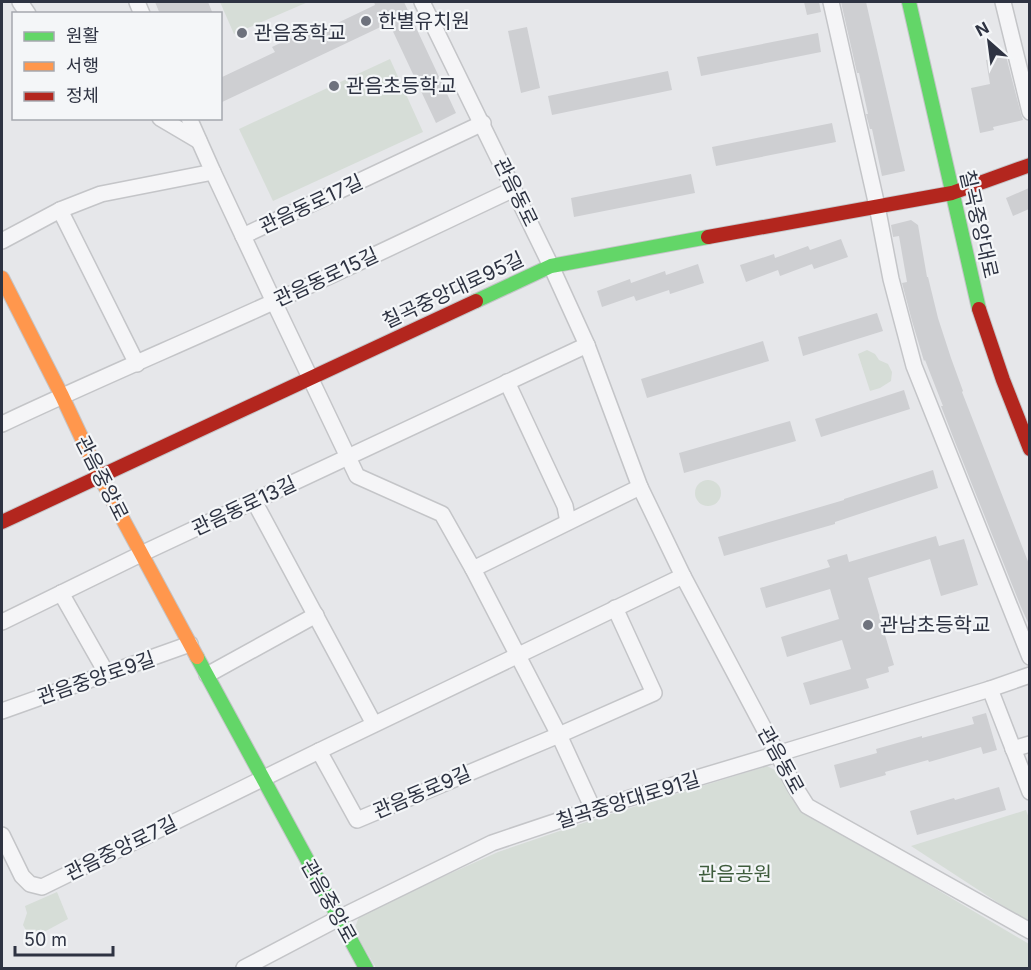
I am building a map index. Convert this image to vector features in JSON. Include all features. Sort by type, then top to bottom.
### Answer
[{"type":"main road","name":"칠곡중앙대로","points":[[909,2],[977,304],[1029,449]]},
{"type":"main road","name":"칠곡중앙대로95길","points":[[2,522],[551,266],[952,193],[1029,165]]},
{"type":"main road","name":"관음중앙로","points":[[2,278],[100,477],[366,969]]},
{"type":"street","name":"관음동로","points":[[422,2],[483,123],[587,345],[640,487],[683,576],[807,806],[1029,931]]},
{"type":"street","points":[[831,2],[891,279],[914,366],[1029,657]]},
{"type":"street","points":[[1003,2],[1029,112]]},
{"type":"street","points":[[163,120],[199,141]]},
{"type":"street","name":"관음동로17길","points":[[190,120],[243,236],[483,123]]},
{"type":"street","points":[[2,241],[60,210],[100,194],[213,172]]},
{"type":"street","name":"관음동로15길","points":[[2,424],[273,302],[514,189]]},
{"type":"street","points":[[60,210],[137,364]]},
{"type":"street","points":[[243,236],[357,476],[442,514],[560,735],[593,809]]},
{"type":"street","name":"관음동로13길","points":[[61,593],[587,345]]},
{"type":"street","points":[[507,382],[565,506],[568,522]]},
{"type":"street","points":[[473,569],[640,487]]},
{"type":"street","points":[[254,501],[374,724]]},
{"type":"street","points":[[262,779],[683,576]]},
{"type":"street","points":[[2,622],[61,593],[107,674]]},
{"type":"street","name":"관음동로9길","points":[[319,751],[357,820],[654,693],[615,608]]},
{"type":"street","points":[[207,675],[316,615]]},
{"type":"street","name":"관음중앙로9길","points":[[2,711],[190,644]]},
{"type":"street","name":"칠곡중앙대로91길","points":[[244,969],[339,918],[492,843],[593,809],[990,689],[1029,675]]},
{"type":"street","points":[[990,689],[1029,792]]},
{"type":"street","points":[[1013,750],[1029,744]]},
{"type":"street","name":"관음중앙로7길","points":[[2,835],[22,876],[30,884],[42,887],[262,779]]},
{"type":"green space","points":[[220,2],[308,2],[234,34]]},
{"type":"green space","points":[[390,59],[423,132],[273,201],[239,129]]},
{"type":"green space","points":[[867,350],[888,364],[892,372],[891,381],[870,391],[858,354]]},
{"type":"green space","points":[[708,480],[717,484],[721,493],[717,502],[708,506],[699,502],[695,493],[699,484]]},
{"type":"green space","name":"관음공원","points":[[767,766],[777,771],[806,812],[1029,944],[1029,968],[376,968],[354,930],[360,914],[498,852],[601,817]]},
{"type":"green space","points":[[1026,810],[1030,821],[1029,923],[911,846]]},
{"type":"green space","points":[[57,892],[68,919],[31,939],[23,925],[27,913],[25,906]]},
{"type":"building","points":[[155,2],[208,2],[212,12],[159,12]]},
{"type":"building","points":[[374,2],[404,2],[456,113],[436,123],[389,23],[222,102],[222,77],[275,52],[272,47],[322,23],[325,29],[375,5]]},
{"type":"building","points":[[804,2],[819,2],[821,12],[807,15]]},
{"type":"building","points":[[841,2],[866,2],[905,171],[882,176]]},
{"type":"building","points":[[527,27],[540,88],[521,93],[508,31]]},
{"type":"building","points":[[818,33],[821,52],[701,76],[697,57]]},
{"type":"building","points":[[1006,56],[1023,120],[993,127],[994,130],[980,133],[971,88],[990,84],[986,60]]},
{"type":"building","points":[[668,71],[672,90],[552,115],[548,96]]},
{"type":"building","points":[[832,123],[836,142],[716,166],[712,147]]},
{"type":"building","points":[[691,174],[695,193],[574,217],[571,198]]},
{"type":"building","points":[[1029,188],[1029,209],[1013,216],[1006,198]]},
{"type":"building","points":[[911,220],[918,225],[927,277],[962,392],[1029,564],[1029,625],[941,406],[943,406],[924,361],[912,321],[902,283],[907,282],[899,236],[893,237],[891,225]]},
{"type":"building","points":[[841,239],[848,257],[814,269],[812,264],[780,276],[778,270],[746,282],[740,265],[774,254],[775,258],[808,246],[810,250]]},
{"type":"building","points":[[698,264],[704,283],[670,294],[669,290],[636,301],[634,296],[602,307],[597,291],[630,279],[631,283],[665,271],[666,275]]},
{"type":"building","points":[[877,313],[883,331],[803,356],[798,337]]},
{"type":"building","points":[[763,341],[769,361],[647,398],[641,379]]},
{"type":"building","points":[[904,390],[910,409],[821,437],[815,419]]},
{"type":"building","points":[[790,421],[796,441],[684,473],[679,453]]},
{"type":"building","points":[[933,470],[938,488],[835,522],[835,524],[724,556],[718,537],[844,500]]},
{"type":"building","points":[[936,536],[939,546],[964,539],[978,585],[941,596],[930,559],[868,578],[894,665],[888,667],[889,672],[866,679],[869,688],[810,705],[803,683],[851,669],[842,640],[787,657],[781,637],[839,619],[830,589],[766,608],[760,588],[830,567],[827,560],[847,554],[849,562]]},
{"type":"building","points":[[986,713],[997,750],[983,754],[981,747],[885,772],[886,775],[840,788],[834,765],[877,753],[876,749],[974,724],[972,717]]},
{"type":"building","points":[[999,787],[1006,810],[917,835],[910,811]]},
{"type":"traffic: fast","points":[[909,2],[979,309]]},
{"type":"traffic: fast","points":[[476,301],[551,266],[708,237]]},
{"type":"traffic: fast","points":[[197,657],[366,968]]},
{"type":"traffic: slow","points":[[2,278],[100,477],[197,657]]},
{"type":"traffic: jam","points":[[708,237],[952,193],[1030,165]]},
{"type":"traffic: jam","points":[[2,522],[476,301]]},
{"type":"traffic: jam","points":[[979,309],[1030,449]]},
{"type":"place","name":"한별유치원","points":[[366,21]]},
{"type":"place","name":"관음중학교","points":[[242,33]]},
{"type":"place","name":"관음초등학교","points":[[334,86]]},
{"type":"place","name":"관남초등학교","points":[[868,625]]}]
